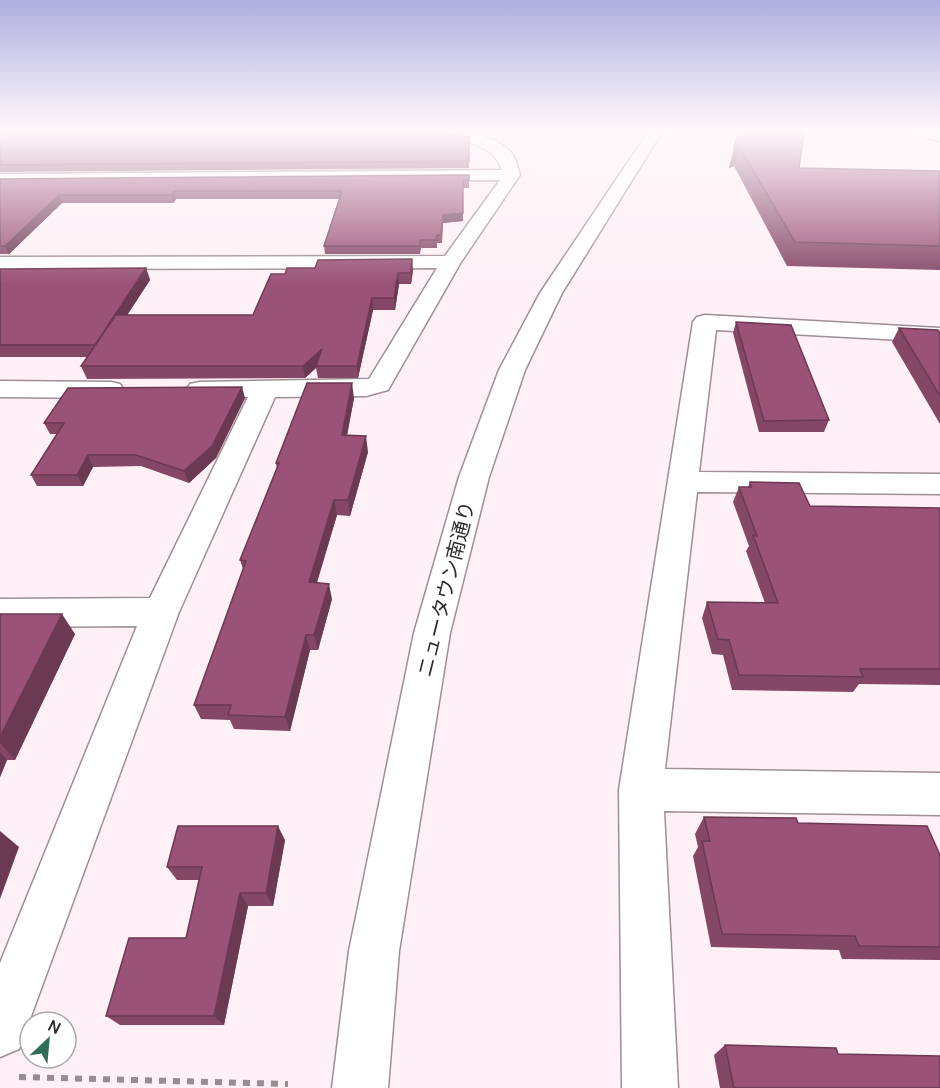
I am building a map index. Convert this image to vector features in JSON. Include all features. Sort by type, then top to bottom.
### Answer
[{"type":"street","points":[[173,390],[366,388],[378,384],[451,262],[507,183]]},
{"type":"street","name":"ニュータウン南通り","points":[[360,1088],[374,951],[430,645],[474,477],[512,370],[551,293],[622,183]]},
{"type":"street","points":[[0,263],[451,262]]},
{"type":"street","points":[[650,1088],[641,790],[705,322],[940,335]]},
{"type":"street","points":[[0,389],[138,390]]},
{"type":"street","points":[[0,1030],[161,612],[265,390]]},
{"type":"street","points":[[682,482],[940,484]]},
{"type":"street","points":[[0,613],[161,612]]},
{"type":"street","points":[[641,790],[940,794]]},
{"type":"path","points":[[12,1077],[288,1084]]},
{"type":"building","points":[[0,183],[463,183],[463,213],[443,215],[441,235],[437,235],[436,240],[420,240],[420,246],[324,246],[342,191],[174,191],[171,195],[59,195],[5,246],[0,246]]},
{"type":"building","points":[[760,183],[940,183],[940,246],[795,242]]},
{"type":"building","points":[[412,259],[411,273],[398,273],[394,298],[372,298],[357,366],[316,366],[322,349],[303,366],[81,366],[116,315],[253,315],[271,274],[285,274],[287,268],[315,268],[318,260]]},
{"type":"building","points":[[146,268],[95,345],[0,345],[0,269]]},
{"type":"building","points":[[736,322],[791,325],[829,420],[764,421]]},
{"type":"building","points":[[899,328],[938,330],[940,333],[940,396]]},
{"type":"building","points":[[307,383],[352,383],[342,435],[366,436],[348,500],[334,500],[309,582],[329,584],[314,635],[306,635],[285,717],[228,715],[231,705],[194,705],[246,561],[240,560],[279,463],[276,463]]},
{"type":"building","points":[[242,387],[212,446],[184,471],[136,455],[88,455],[77,475],[31,475],[64,423],[44,423],[68,388]]},
{"type":"building","points":[[750,482],[799,483],[810,506],[940,508],[940,669],[860,669],[863,677],[739,675],[729,640],[718,639],[707,602],[778,603],[753,535],[757,536],[739,487],[751,487]]},
{"type":"building","points":[[0,614],[62,614],[0,737]]},
{"type":"building","points":[[704,817],[796,818],[798,823],[927,826],[940,855],[940,947],[859,946],[855,936],[722,934],[702,841],[710,841]]},
{"type":"building","points":[[178,826],[278,826],[266,893],[240,893],[214,1016],[106,1016],[129,938],[186,938],[202,867],[167,867]]},
{"type":"building","points":[[725,1045],[836,1048],[838,1054],[940,1056],[940,1088],[734,1088]]}]
